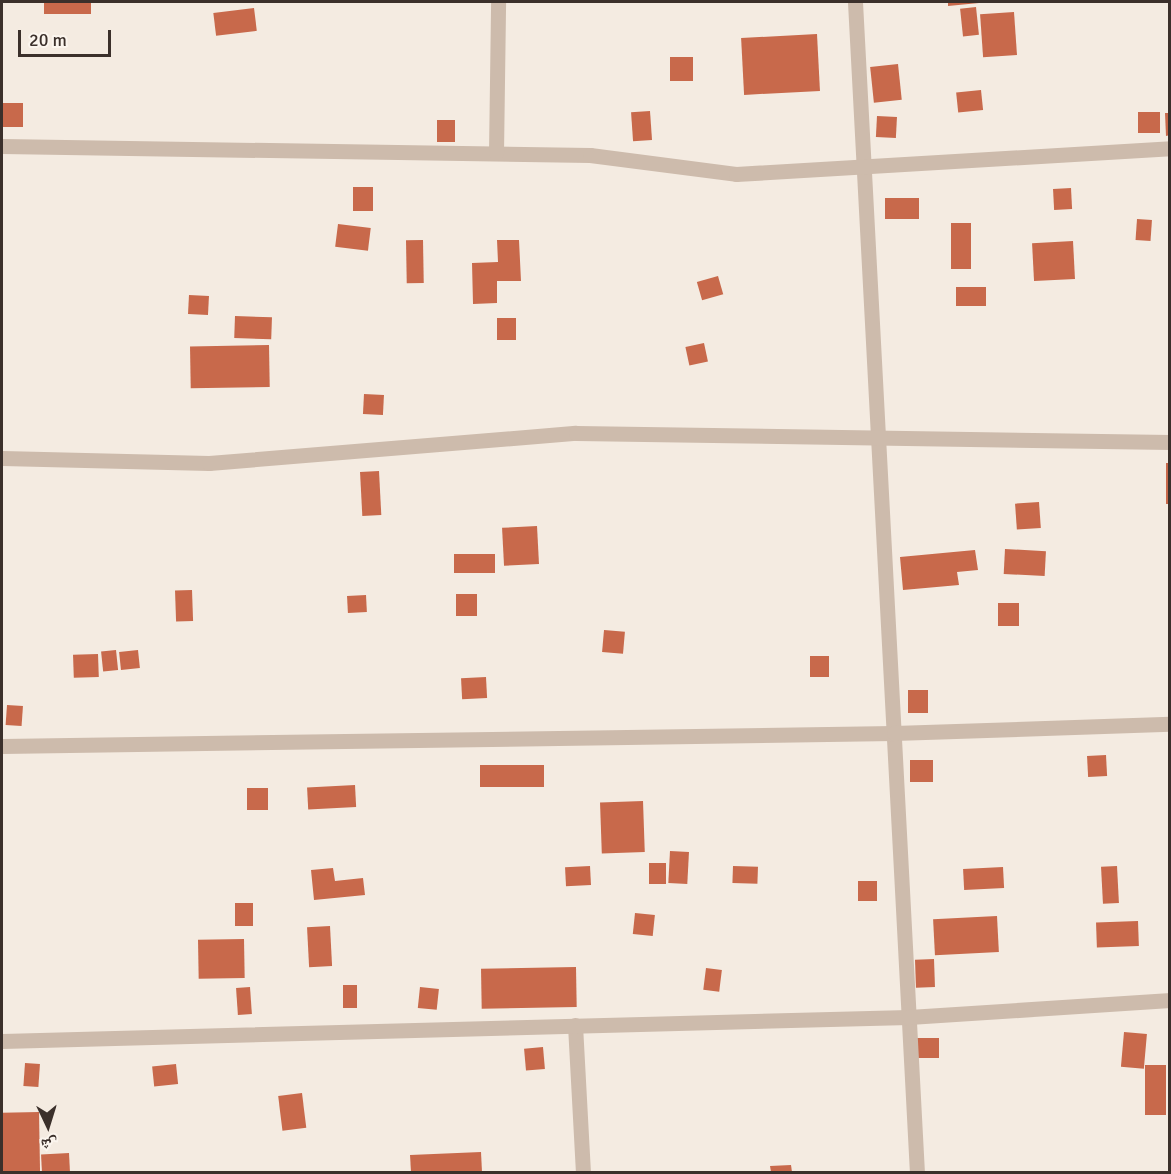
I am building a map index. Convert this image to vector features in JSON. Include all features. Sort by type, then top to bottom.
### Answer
[{"type":"street","points":[[496,153],[498,2]]},
{"type":"street","points":[[855,2],[917,1173]]},
{"type":"street","points":[[2,146],[590,155],[736,174],[1170,148]]},
{"type":"street","points":[[2,458],[209,463],[576,433],[1170,442]]},
{"type":"street","points":[[2,746],[894,734],[1170,724]]},
{"type":"street","points":[[2,1041],[909,1017],[1170,1000]]},
{"type":"street","points":[[575,1026],[583,1173]]},
{"type":"building","points":[[44,2],[91,2],[91,14],[44,14]]},
{"type":"building","points":[[948,2],[979,2],[979,3],[948,6]]},
{"type":"building","points":[[976,7],[979,35],[963,37],[960,9]]},
{"type":"building","points":[[254,8],[257,31],[216,36],[213,13]]},
{"type":"building","points":[[1014,12],[1017,55],[983,57],[980,14]]},
{"type":"building","points":[[817,34],[820,91],[744,95],[741,38]]},
{"type":"building","points":[[670,57],[693,57],[693,81],[670,81]]},
{"type":"building","points":[[898,64],[902,100],[874,103],[870,67]]},
{"type":"building","points":[[981,90],[983,110],[958,113],[956,93]]},
{"type":"building","points":[[2,103],[23,103],[23,127],[2,127]]},
{"type":"building","points":[[650,111],[652,140],[633,141],[631,112]]},
{"type":"building","points":[[1138,112],[1160,112],[1160,133],[1138,133]]},
{"type":"building","points":[[1165,113],[1170,113],[1170,135],[1166,136]]},
{"type":"building","points":[[877,116],[897,117],[896,138],[876,137]]},
{"type":"building","points":[[437,120],[455,120],[455,142],[437,142]]},
{"type":"building","points":[[353,187],[373,187],[373,211],[353,211]]},
{"type":"building","points":[[1071,188],[1072,209],[1054,210],[1053,189]]},
{"type":"building","points":[[885,198],[919,198],[919,219],[885,219]]},
{"type":"building","points":[[1137,219],[1152,220],[1150,241],[1136,240]]},
{"type":"building","points":[[951,223],[971,223],[971,269],[951,269]]},
{"type":"building","points":[[338,224],[371,228],[368,251],[335,247]]},
{"type":"building","points":[[406,240],[423,240],[424,283],[407,283]]},
{"type":"building","points":[[497,240],[519,240],[521,281],[497,281],[497,303],[473,304],[472,263],[498,262]]},
{"type":"building","points":[[1073,241],[1075,279],[1034,281],[1032,243]]},
{"type":"building","points":[[718,276],[723,294],[702,300],[697,282]]},
{"type":"building","points":[[956,287],[986,287],[986,306],[956,306]]},
{"type":"building","points":[[189,295],[209,296],[208,315],[188,314]]},
{"type":"building","points":[[235,316],[272,317],[271,339],[234,338]]},
{"type":"building","points":[[497,318],[516,318],[516,340],[497,340]]},
{"type":"building","points":[[704,343],[708,362],[689,366],[685,347]]},
{"type":"building","points":[[269,345],[270,387],[191,388],[190,346]]},
{"type":"building","points":[[364,394],[384,395],[383,415],[363,414]]},
{"type":"building","points":[[1166,463],[1170,463],[1170,504],[1166,504]]},
{"type":"building","points":[[379,471],[381,515],[362,516],[360,472]]},
{"type":"building","points":[[1039,502],[1041,528],[1017,530],[1015,504]]},
{"type":"building","points":[[537,526],[539,564],[504,566],[502,528]]},
{"type":"building","points":[[1005,549],[1046,551],[1045,576],[1004,574]]},
{"type":"building","points":[[975,550],[978,570],[957,572],[959,585],[903,590],[900,557]]},
{"type":"building","points":[[454,554],[495,554],[495,573],[454,573]]},
{"type":"building","points":[[192,590],[193,621],[176,622],[175,591]]},
{"type":"building","points":[[456,594],[477,594],[477,616],[456,616]]},
{"type":"building","points":[[366,595],[367,612],[348,613],[347,596]]},
{"type":"building","points":[[998,603],[1019,603],[1019,626],[998,626]]},
{"type":"building","points":[[604,630],[625,632],[623,654],[602,652]]},
{"type":"building","points":[[116,650],[118,670],[103,671],[101,652]]},
{"type":"building","points":[[138,650],[140,668],[121,670],[119,652]]},
{"type":"building","points":[[98,654],[99,677],[74,678],[73,655]]},
{"type":"building","points":[[810,656],[829,656],[829,677],[810,677]]},
{"type":"building","points":[[486,677],[487,698],[462,699],[461,678]]},
{"type":"building","points":[[908,690],[928,690],[928,713],[908,713]]},
{"type":"building","points":[[7,705],[23,706],[22,726],[6,725]]},
{"type":"building","points":[[1106,755],[1107,776],[1088,777],[1087,756]]},
{"type":"building","points":[[910,760],[933,760],[933,782],[910,782]]},
{"type":"building","points":[[480,765],[544,765],[544,787],[480,787]]},
{"type":"building","points":[[355,785],[356,807],[308,809],[307,788]]},
{"type":"building","points":[[247,788],[268,788],[268,810],[247,810]]},
{"type":"building","points":[[643,801],[645,852],[602,853],[600,803]]},
{"type":"building","points":[[670,851],[689,852],[687,884],[668,883]]},
{"type":"building","points":[[649,863],[666,863],[666,884],[649,884]]},
{"type":"building","points":[[590,866],[591,885],[566,886],[565,867]]},
{"type":"building","points":[[733,866],[758,867],[757,884],[732,883]]},
{"type":"building","points":[[1117,866],[1119,903],[1103,904],[1101,867]]},
{"type":"building","points":[[1003,867],[1004,888],[964,890],[963,869]]},
{"type":"building","points":[[333,868],[335,881],[363,878],[365,895],[314,900],[311,870]]},
{"type":"building","points":[[858,881],[877,881],[877,901],[858,901]]},
{"type":"building","points":[[235,903],[253,903],[253,926],[235,926]]},
{"type":"building","points":[[635,913],[655,915],[653,936],[633,934]]},
{"type":"building","points":[[997,916],[999,952],[935,955],[933,919]]},
{"type":"building","points":[[1138,921],[1139,946],[1097,947],[1096,922]]},
{"type":"building","points":[[330,926],[332,966],[309,967],[307,927]]},
{"type":"building","points":[[244,939],[245,978],[199,979],[198,940]]},
{"type":"building","points":[[934,959],[935,987],[916,988],[915,960]]},
{"type":"building","points":[[576,967],[577,1007],[482,1009],[481,969]]},
{"type":"building","points":[[706,968],[722,970],[719,992],[703,990]]},
{"type":"building","points":[[343,985],[357,985],[357,1008],[343,1008]]},
{"type":"building","points":[[250,987],[252,1014],[238,1015],[236,988]]},
{"type":"building","points":[[420,987],[439,989],[437,1010],[418,1008]]},
{"type":"building","points":[[1124,1032],[1147,1034],[1144,1069],[1121,1067]]},
{"type":"building","points":[[917,1038],[939,1038],[939,1058],[917,1058]]},
{"type":"building","points":[[543,1047],[545,1069],[526,1071],[524,1049]]},
{"type":"building","points":[[25,1063],[40,1064],[38,1087],[23,1086]]},
{"type":"building","points":[[176,1064],[178,1084],[154,1086],[152,1067]]},
{"type":"building","points":[[1145,1065],[1166,1065],[1166,1115],[1145,1115]]},
{"type":"building","points":[[302,1093],[306,1128],[282,1131],[278,1096]]},
{"type":"building","points":[[39,1112],[40,1172],[3,1172],[2,1113]]},
{"type":"building","points":[[481,1152],[482,1172],[411,1172],[410,1155]]},
{"type":"building","points":[[69,1153],[70,1172],[42,1172],[41,1154]]},
{"type":"building","points":[[791,1165],[792,1172],[771,1172],[770,1166]]}]
